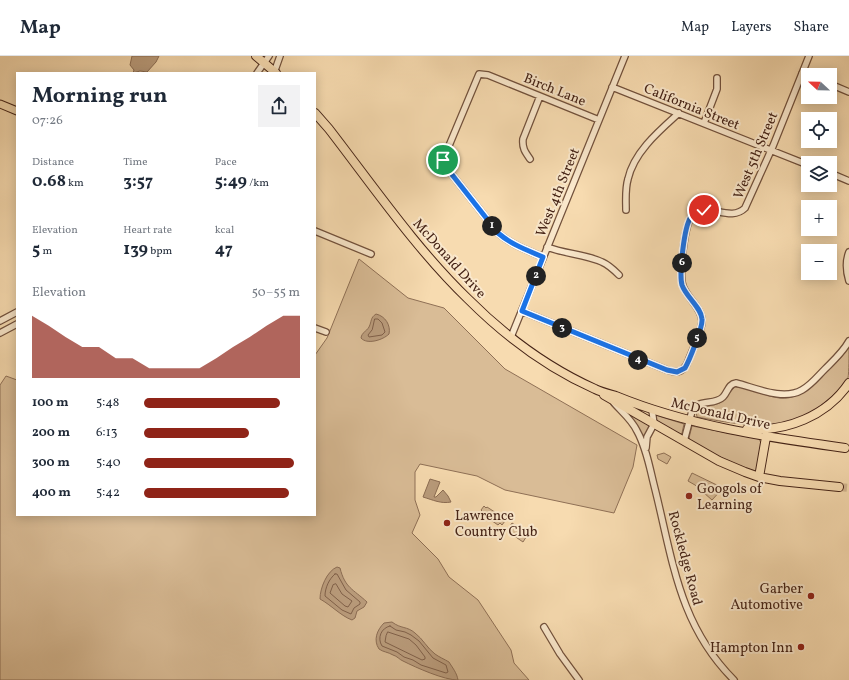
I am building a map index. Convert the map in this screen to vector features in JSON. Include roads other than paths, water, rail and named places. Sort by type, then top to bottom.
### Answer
[{"type":"highway","points":[[256,56],[266,59],[275,72]]},
{"type":"highway","name":"McDonald Drive","points":[[316,114],[425,252],[450,281],[484,315],[511,337],[552,366],[596,389],[652,410],[689,421],[766,437],[845,448]]},
{"type":"highway","points":[[726,428],[756,430],[770,429],[799,422],[827,407],[838,397],[849,383]]},
{"type":"highway","name":"McDonald Drive","points":[[596,389],[613,402],[719,461],[760,477],[780,481],[839,487]]},
{"type":"highway","points":[[760,477],[766,437]]},
{"type":"main road","points":[[0,104],[16,111]]},
{"type":"street","points":[[275,72],[280,56]]},
{"type":"street","name":"West 4th Street","points":[[511,337],[625,56]]},
{"type":"street","name":"West 5th Street","points":[[806,68],[809,56]]},
{"type":"street","points":[[258,72],[266,59]]},
{"type":"street","name":"Birch Lane","points":[[543,257],[517,246],[498,233],[446,167],[443,160],[478,74],[488,75],[599,120]]},
{"type":"street","points":[[704,123],[717,89],[717,78]]},
{"type":"street","name":"West 5th Street","points":[[522,311],[641,361],[672,372],[679,372],[685,368],[702,322],[699,312],[688,296],[681,281],[681,269],[687,223],[693,214],[701,210],[732,214],[739,213],[743,210],[748,203],[801,83]]},
{"type":"street","name":"California Street","points":[[612,87],[801,162]]},
{"type":"street","points":[[837,87],[849,92]]},
{"type":"street","points":[[530,159],[523,150],[522,145],[540,96]]},
{"type":"street","points":[[626,210],[626,187],[633,165],[651,139],[679,113]]},
{"type":"street","points":[[837,177],[849,181]]},
{"type":"street","points":[[316,231],[371,254]]},
{"type":"street","points":[[548,247],[559,252],[602,262],[611,267],[619,275]]},
{"type":"street","points":[[849,252],[846,262],[849,281]]},
{"type":"street","points":[[0,321],[16,313]]},
{"type":"street","points":[[1,331],[16,324]]},
{"type":"street","points":[[316,328],[326,332]]},
{"type":"street","points":[[684,441],[692,411],[696,405],[719,400],[732,384],[736,383],[780,395],[790,394],[802,390],[839,355],[849,341]]},
{"type":"street","name":"Rockledge Road","points":[[613,402],[633,424],[646,452],[683,601],[705,644],[734,680]]},
{"type":"street","points":[[646,452],[647,437],[654,424],[652,410]]},
{"type":"street","points":[[544,627],[560,654],[579,680]]},
{"type":"water","points":[[132,56],[159,56],[147,72],[133,72],[134,70],[130,65]]},
{"type":"water","points":[[376,314],[387,321],[389,334],[375,341],[364,340],[361,338],[363,333],[367,330],[372,318]]},
{"type":"water","points":[[430,479],[440,482],[434,497],[436,497],[443,490],[451,502],[440,502],[423,497]]},
{"type":"water","points":[[337,567],[340,568],[347,584],[367,602],[364,607],[357,611],[355,618],[352,620],[320,599],[321,590],[327,576]]},
{"type":"water","points":[[392,622],[412,631],[432,652],[449,662],[456,673],[458,680],[445,678],[430,673],[379,649],[376,639],[379,629],[384,623]]},
{"type":"tunnel","points":[[839,487],[849,488]]},
{"type":"place","name":"Googols of Learning","points":[[689,496]]},
{"type":"place","name":"Lawrence Country Club","points":[[447,523]]},
{"type":"place","name":"Garber Automotive","points":[[811,596]]},
{"type":"place","name":"Hampton Inn","points":[[801,647]]}]
